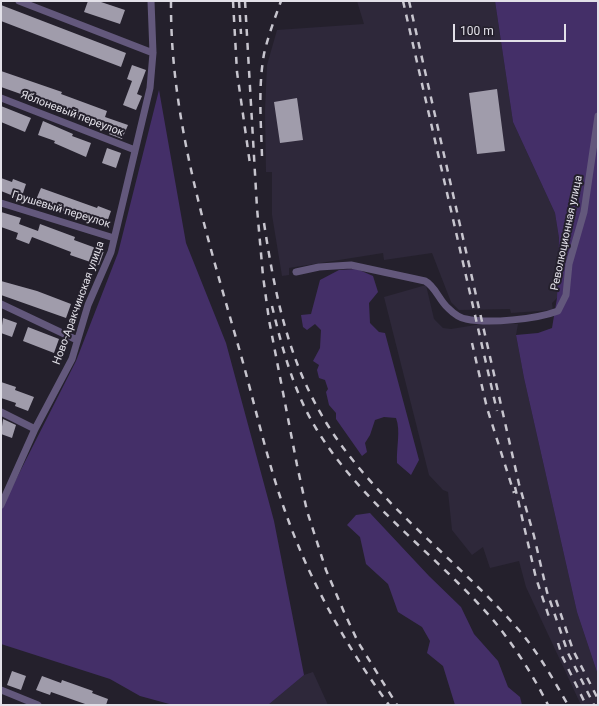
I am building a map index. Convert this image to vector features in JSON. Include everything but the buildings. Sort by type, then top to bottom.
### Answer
[{"type":"street","points":[[19,1],[153,53]]},
{"type":"street","name":"Ново-Аракчинская улица","points":[[1,506],[35,429],[72,359],[88,305],[111,252],[134,150],[150,88],[153,53],[151,1]]},
{"type":"street","name":"Яблоневый переулок","points":[[1,98],[134,150]]},
{"type":"street","name":"Революционная улица","points":[[296,272],[319,267],[351,265],[425,281],[430,284],[437,296],[447,308],[465,319],[511,319],[545,316],[558,311],[566,295],[569,264],[584,212],[598,116]]},
{"type":"street","name":"Грушевый переулок","points":[[1,203],[114,238]]},
{"type":"street","points":[[1,304],[77,340]]},
{"type":"street","points":[[1,412],[35,429]]},
{"type":"street","points":[[1,690],[38,705]]},
{"type":"shaded area","points":[[357,1],[495,1],[513,122],[555,213],[559,238],[557,298],[552,303],[553,310],[511,313],[510,309],[459,310],[451,302],[432,253],[384,260],[383,253],[289,268],[289,275],[282,276],[272,215],[272,172],[266,172],[265,111],[267,65],[277,30],[364,24]]},
{"type":"shaded area","points":[[495,1],[598,1],[598,675],[577,612],[524,378],[516,335],[538,333],[552,328],[557,298],[559,238],[555,213],[513,122]]},
{"type":"shaded area","points":[[159,90],[186,243],[226,343],[274,521],[304,675],[268,705],[173,705],[140,696],[110,679],[1,644],[1,509],[76,361],[118,253]]},
{"type":"shaded area","points":[[357,269],[373,276],[378,292],[369,303],[370,323],[379,332],[385,333],[419,460],[411,475],[397,463],[398,434],[396,418],[384,417],[375,420],[370,435],[365,443],[367,452],[362,456],[336,419],[336,413],[329,405],[326,392],[328,389],[325,380],[319,378],[317,370],[319,365],[313,361],[320,348],[321,330],[315,324],[307,330],[303,327],[301,315],[311,314],[320,280],[339,270]]},
{"type":"shaded area","points":[[426,285],[434,319],[443,328],[451,329],[488,323],[518,324],[516,335],[524,378],[577,612],[598,675],[598,705],[581,705],[526,587],[519,561],[490,568],[483,547],[472,555],[452,530],[448,492],[443,490],[429,475],[384,297]]},
{"type":"shaded area","points":[[370,513],[429,576],[461,607],[474,634],[498,661],[508,687],[520,697],[522,705],[455,705],[443,666],[427,653],[430,641],[422,627],[398,612],[388,584],[366,564],[360,537],[347,525],[356,515]]},
{"type":"shaded area","points":[[313,672],[328,705],[268,705],[304,675]]},
{"type":"railway","points":[[171,1],[172,44],[176,87],[192,172],[213,256],[278,490],[305,562],[317,587],[358,660],[389,705]]},
{"type":"railway","points":[[233,1],[237,72],[250,164]]},
{"type":"railway","points":[[239,1],[241,34]]},
{"type":"railway","points":[[245,1],[257,208],[263,276],[269,320],[297,465],[307,511],[326,570],[358,642],[397,705]]},
{"type":"railway","points":[[262,156],[260,105],[262,67],[264,54],[281,1]]},
{"type":"railway","points":[[403,1],[497,411]]},
{"type":"railway","points":[[409,1],[519,484],[534,536],[547,592],[568,653],[594,705]]},
{"type":"railway","points":[[264,223],[278,302],[285,327],[302,376],[327,424],[347,453],[393,506],[494,603],[518,629],[539,656],[568,705]]},
{"type":"railway","points":[[272,306],[295,386],[309,416],[335,457],[378,506],[449,574],[494,621],[523,662],[548,705]]},
{"type":"railway","points":[[472,343],[487,408],[514,493]]},
{"type":"railway","points":[[515,487],[536,578],[549,617]]},
{"type":"railway","points":[[556,600],[573,650],[598,699]]},
{"type":"railway","points":[[558,643],[562,656],[586,705]]}]
